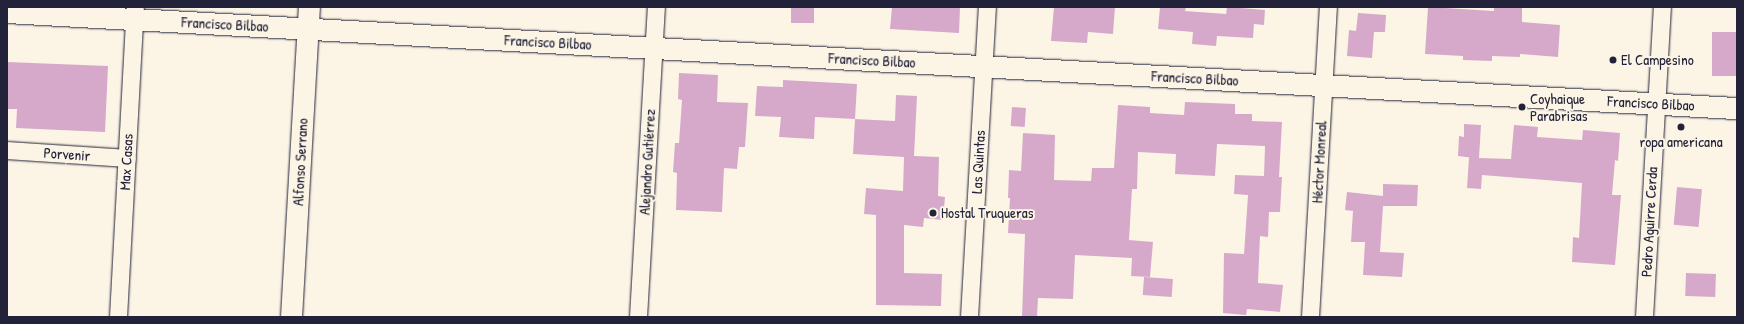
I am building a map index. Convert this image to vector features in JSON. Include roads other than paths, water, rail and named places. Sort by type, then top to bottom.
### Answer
[{"type":"street","name":"Alfonso Serrano","points":[[291,317],[309,7]]},
{"type":"street","name":"Alejandro Gutiérrez","points":[[638,317],[656,7]]},
{"type":"street","name":"Las Quintas","points":[[969,317],[988,7]]},
{"type":"street","name":"Héctor Monreal","points":[[1310,317],[1328,7]]},
{"type":"street","name":"Pedro Aguirre Cerda","points":[[1644,317],[1662,7]]},
{"type":"street","name":"Francisco Bilbao","points":[[7,12],[135,13],[308,29],[1737,108]]},
{"type":"street","name":"Max Casas","points":[[118,317],[135,13]]},
{"type":"street","name":"Porvenir","points":[[7,150],[127,158]]},
{"type":"place","name":"El Campesino","points":[[1613,60]]},
{"type":"place","name":"Coyhaique Parabrisas","points":[[1522,107]]},
{"type":"place","name":"ropa americana","points":[[1681,127]]},
{"type":"place","name":"Hostal Truqueras","points":[[933,213]]}]
